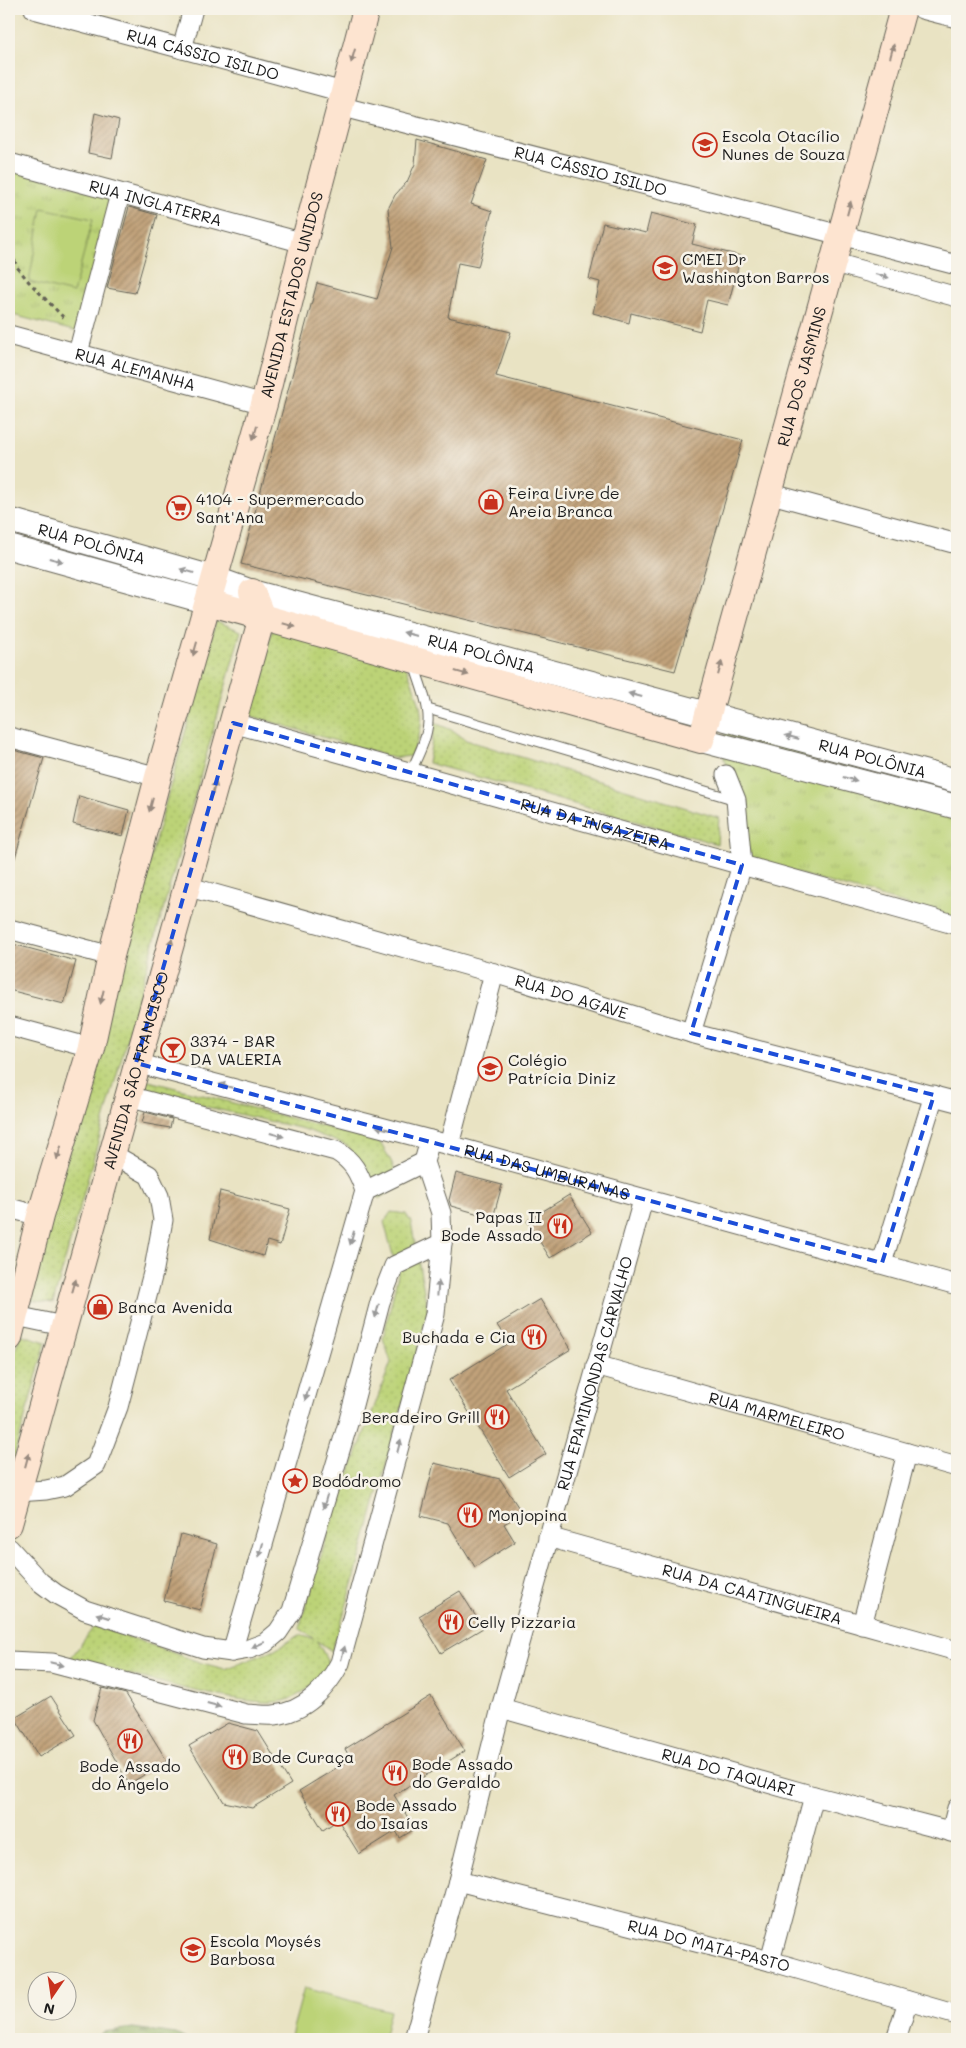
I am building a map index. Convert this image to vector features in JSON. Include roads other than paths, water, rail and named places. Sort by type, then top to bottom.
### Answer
[{"type":"main road","name":"AVENIDA ESTADOS UNIDOS","points":[[211,590],[264,404],[341,99],[366,9]]},
{"type":"main road","name":"RUA DOS JASMINS","points":[[701,740],[768,494],[835,264],[903,9]]},
{"type":"main road","name":"RUA POLÔNIA","points":[[211,590],[262,617],[701,740]]},
{"type":"main road","points":[[12,1327],[40,1216],[91,1048],[111,956],[158,778],[211,590]]},
{"type":"main road","points":[[252,592],[262,617]]},
{"type":"main road","name":"AVENIDA SÃO FRANCISCO","points":[[9,1524],[62,1326],[262,617]]},
{"type":"street","name":"RUA CÁSSIO ISILDO","points":[[34,9],[182,49],[341,99],[957,265]]},
{"type":"street","points":[[182,49],[193,9]]},
{"type":"street","points":[[922,9],[957,18]]},
{"type":"street","name":"RUA INGLATERRA","points":[[9,163],[304,243]]},
{"type":"street","points":[[78,353],[120,194]]},
{"type":"street","points":[[835,264],[957,297]]},
{"type":"street","name":"RUA ALEMANHA","points":[[9,335],[264,404]]},
{"type":"street","points":[[768,494],[957,544]]},
{"type":"street","name":"RUA POLÔNIA","points":[[9,520],[211,590]]},
{"type":"street","name":"RUA POLÔNIA","points":[[9,547],[211,590],[252,592],[957,782]]},
{"type":"street","name":"RUA DA INGAZEIRA","points":[[233,722],[957,925]]},
{"type":"street","points":[[9,737],[158,778]]},
{"type":"street","name":"RUA POLÔNIA","points":[[701,740],[957,807]]},
{"type":"street","points":[[691,1032],[742,865],[736,800],[726,775]]},
{"type":"street","name":"RUA DO AGAVE","points":[[186,886],[691,1032],[957,1102]]},
{"type":"street","points":[[9,928],[111,956]]},
{"type":"street","points":[[449,1145],[494,974]]},
{"type":"street","points":[[9,1026],[91,1048]]},
{"type":"street","name":"RUA DAS UMBURANAS","points":[[136,1063],[449,1145],[957,1285]]},
{"type":"street","points":[[882,1264],[934,1095]]},
{"type":"street","points":[[128,1096],[336,1151],[350,1161],[359,1172],[366,1191],[232,1652]]},
{"type":"street","points":[[9,1660],[52,1663],[246,1714],[275,1715],[289,1711],[319,1695],[330,1682],[340,1663],[433,1323],[442,1243],[442,1213],[424,1162],[430,1140]]},
{"type":"street","points":[[18,1492],[46,1490],[65,1486],[96,1465],[118,1407],[154,1269],[163,1220],[159,1196],[149,1175],[112,1154]]},
{"type":"street","points":[[366,1191],[424,1162]]},
{"type":"street","name":"RUA EPAMINONDAS CARVALHO","points":[[414,2039],[458,1881],[501,1708],[643,1200]]},
{"type":"street","points":[[9,1208],[40,1216]]},
{"type":"street","points":[[9,1548],[40,1582],[56,1594],[85,1610],[203,1648],[232,1652],[249,1649],[265,1642],[278,1632],[292,1611],[349,1420],[386,1284],[394,1266],[442,1243]]},
{"type":"street","points":[[12,1327],[62,1326]]},
{"type":"street","name":"RUA MARMELEIRO","points":[[596,1365],[957,1467]]},
{"type":"street","points":[[862,1625],[907,1453]]},
{"type":"street","name":"RUA DA CAATINGUEIRA","points":[[548,1537],[957,1651]]},
{"type":"street","name":"RUA DO TAQUARI","points":[[501,1708],[814,1796],[954,1832]]},
{"type":"street","points":[[770,1961],[814,1796]]},
{"type":"street","points":[[954,1832],[957,1808]]},
{"type":"street","name":"RUA DO MATA-PASTO","points":[[458,1881],[770,1961],[957,2015]]},
{"type":"street","points":[[896,2039],[908,2001]]},
{"type":"lane","points":[[410,773],[425,742],[430,716],[412,659]]},
{"type":"lane","points":[[428,709],[736,800]]},
{"type":"place","name":"Escola Otacílio Nunes de Souza","points":[[705,145]]},
{"type":"place","name":"CMEI Dr Washington Barros","points":[[665,268]]},
{"type":"place","name":"Feira Livre de Areia Branca","points":[[491,502]]},
{"type":"place","name":"4104 - Supermercado Sant'Ana","points":[[179,508]]},
{"type":"place","name":"3374 - BAR DA VALERIA","points":[[173,1050]]},
{"type":"place","name":"Colégio Patrícia Diniz","points":[[490,1069]]},
{"type":"place","name":"Papas II Bode Assado","points":[[560,1226]]},
{"type":"place","name":"Banca Avenida","points":[[100,1307]]},
{"type":"place","name":"Buchada e Cia","points":[[534,1337]]},
{"type":"place","name":"Beradeiro Grill","points":[[497,1417]]},
{"type":"place","name":"Bodódromo","points":[[295,1481]]},
{"type":"place","name":"Monjopina","points":[[470,1515]]},
{"type":"place","name":"Celly Pizzaria","points":[[451,1622]]},
{"type":"place","name":"Bode Assado do Ângelo","points":[[130,1741]]},
{"type":"place","name":"Bode Curaça","points":[[235,1757]]},
{"type":"place","name":"Bode Assado do Geraldo","points":[[395,1773]]},
{"type":"place","name":"Bode Assado do Isaías","points":[[338,1814]]},
{"type":"place","name":"Escola Moysés Barbosa","points":[[193,1950]]}]
